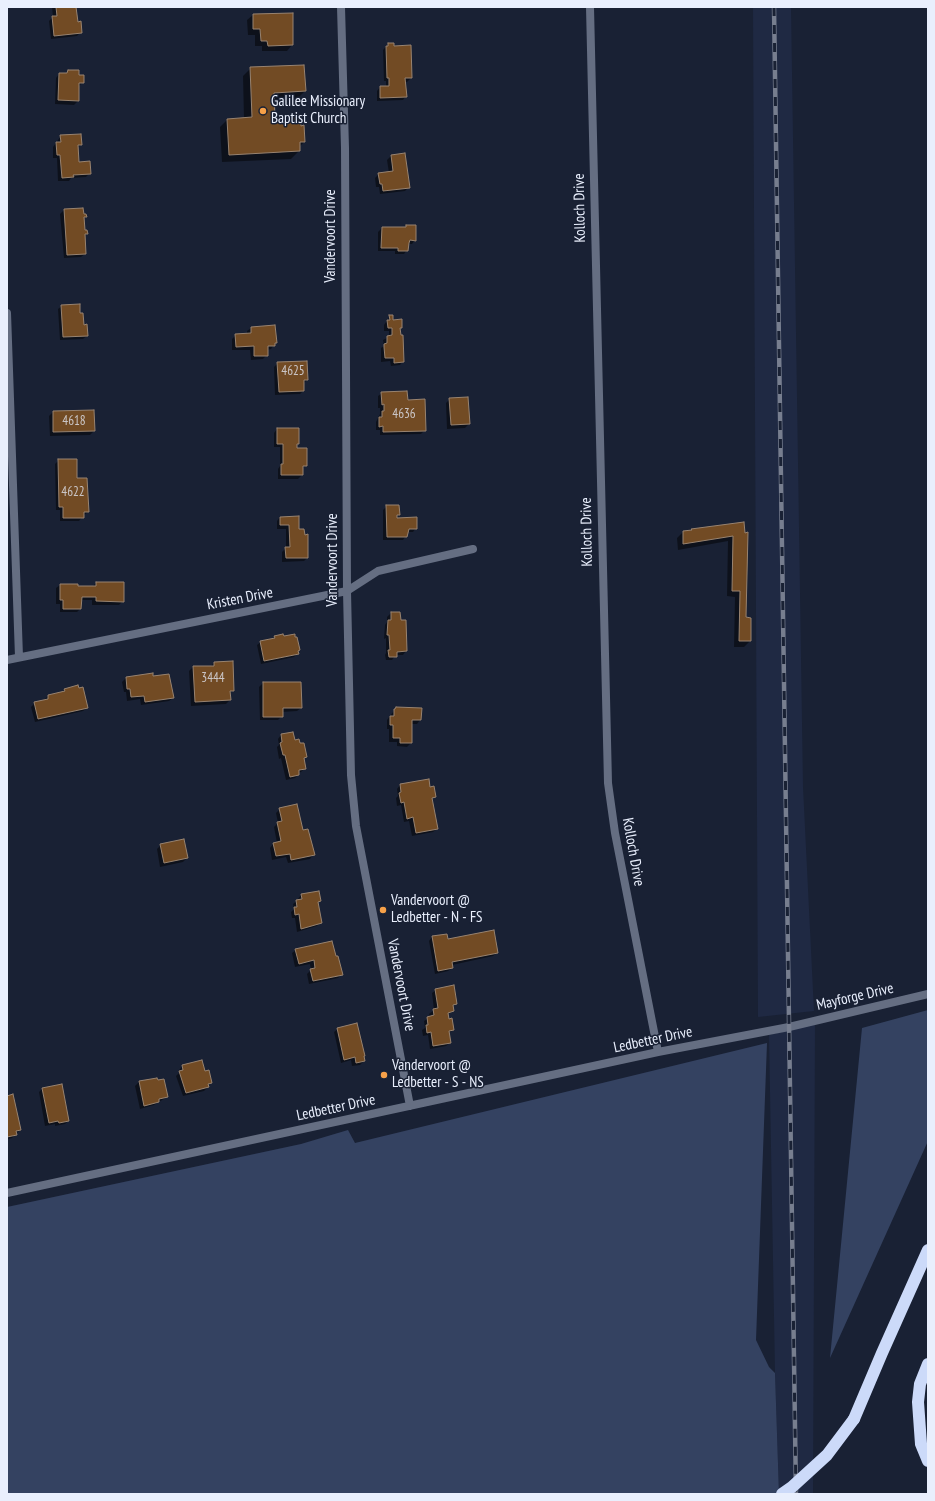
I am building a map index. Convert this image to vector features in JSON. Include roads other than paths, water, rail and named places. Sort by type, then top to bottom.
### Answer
[{"type":"highway","points":[[782,1494],[792,1487],[827,1455],[854,1418],[928,1250]]},
{"type":"highway","points":[[928,1364],[920,1384],[918,1402],[921,1444],[928,1461]]},
{"type":"street","name":"Vandervoort Drive","points":[[341,7],[345,148],[347,591],[351,775],[356,826],[410,1106]]},
{"type":"street","name":"Kolloch Drive","points":[[590,7],[608,783],[614,833],[658,1052]]},
{"type":"street","points":[[7,312],[19,657]]},
{"type":"street","name":"Kristen Drive","points":[[7,660],[347,591],[378,571],[473,549]]},
{"type":"street","name":"Mayforge Drive","points":[[789,1027],[928,994]]},
{"type":"street","name":"Ledbetter Drive","points":[[7,1193],[658,1052],[789,1027]]},
{"type":"railway","points":[[774,7],[796,1494]]},
{"type":"place","name":"Galilee Missionary Baptist Church","points":[[263,111]]},
{"type":"place","name":"Vandervoort @ Ledbetter - N - FS","points":[[383,910]]},
{"type":"place","name":"Vandervoort @ Ledbetter - S - NS","points":[[384,1075]]}]
